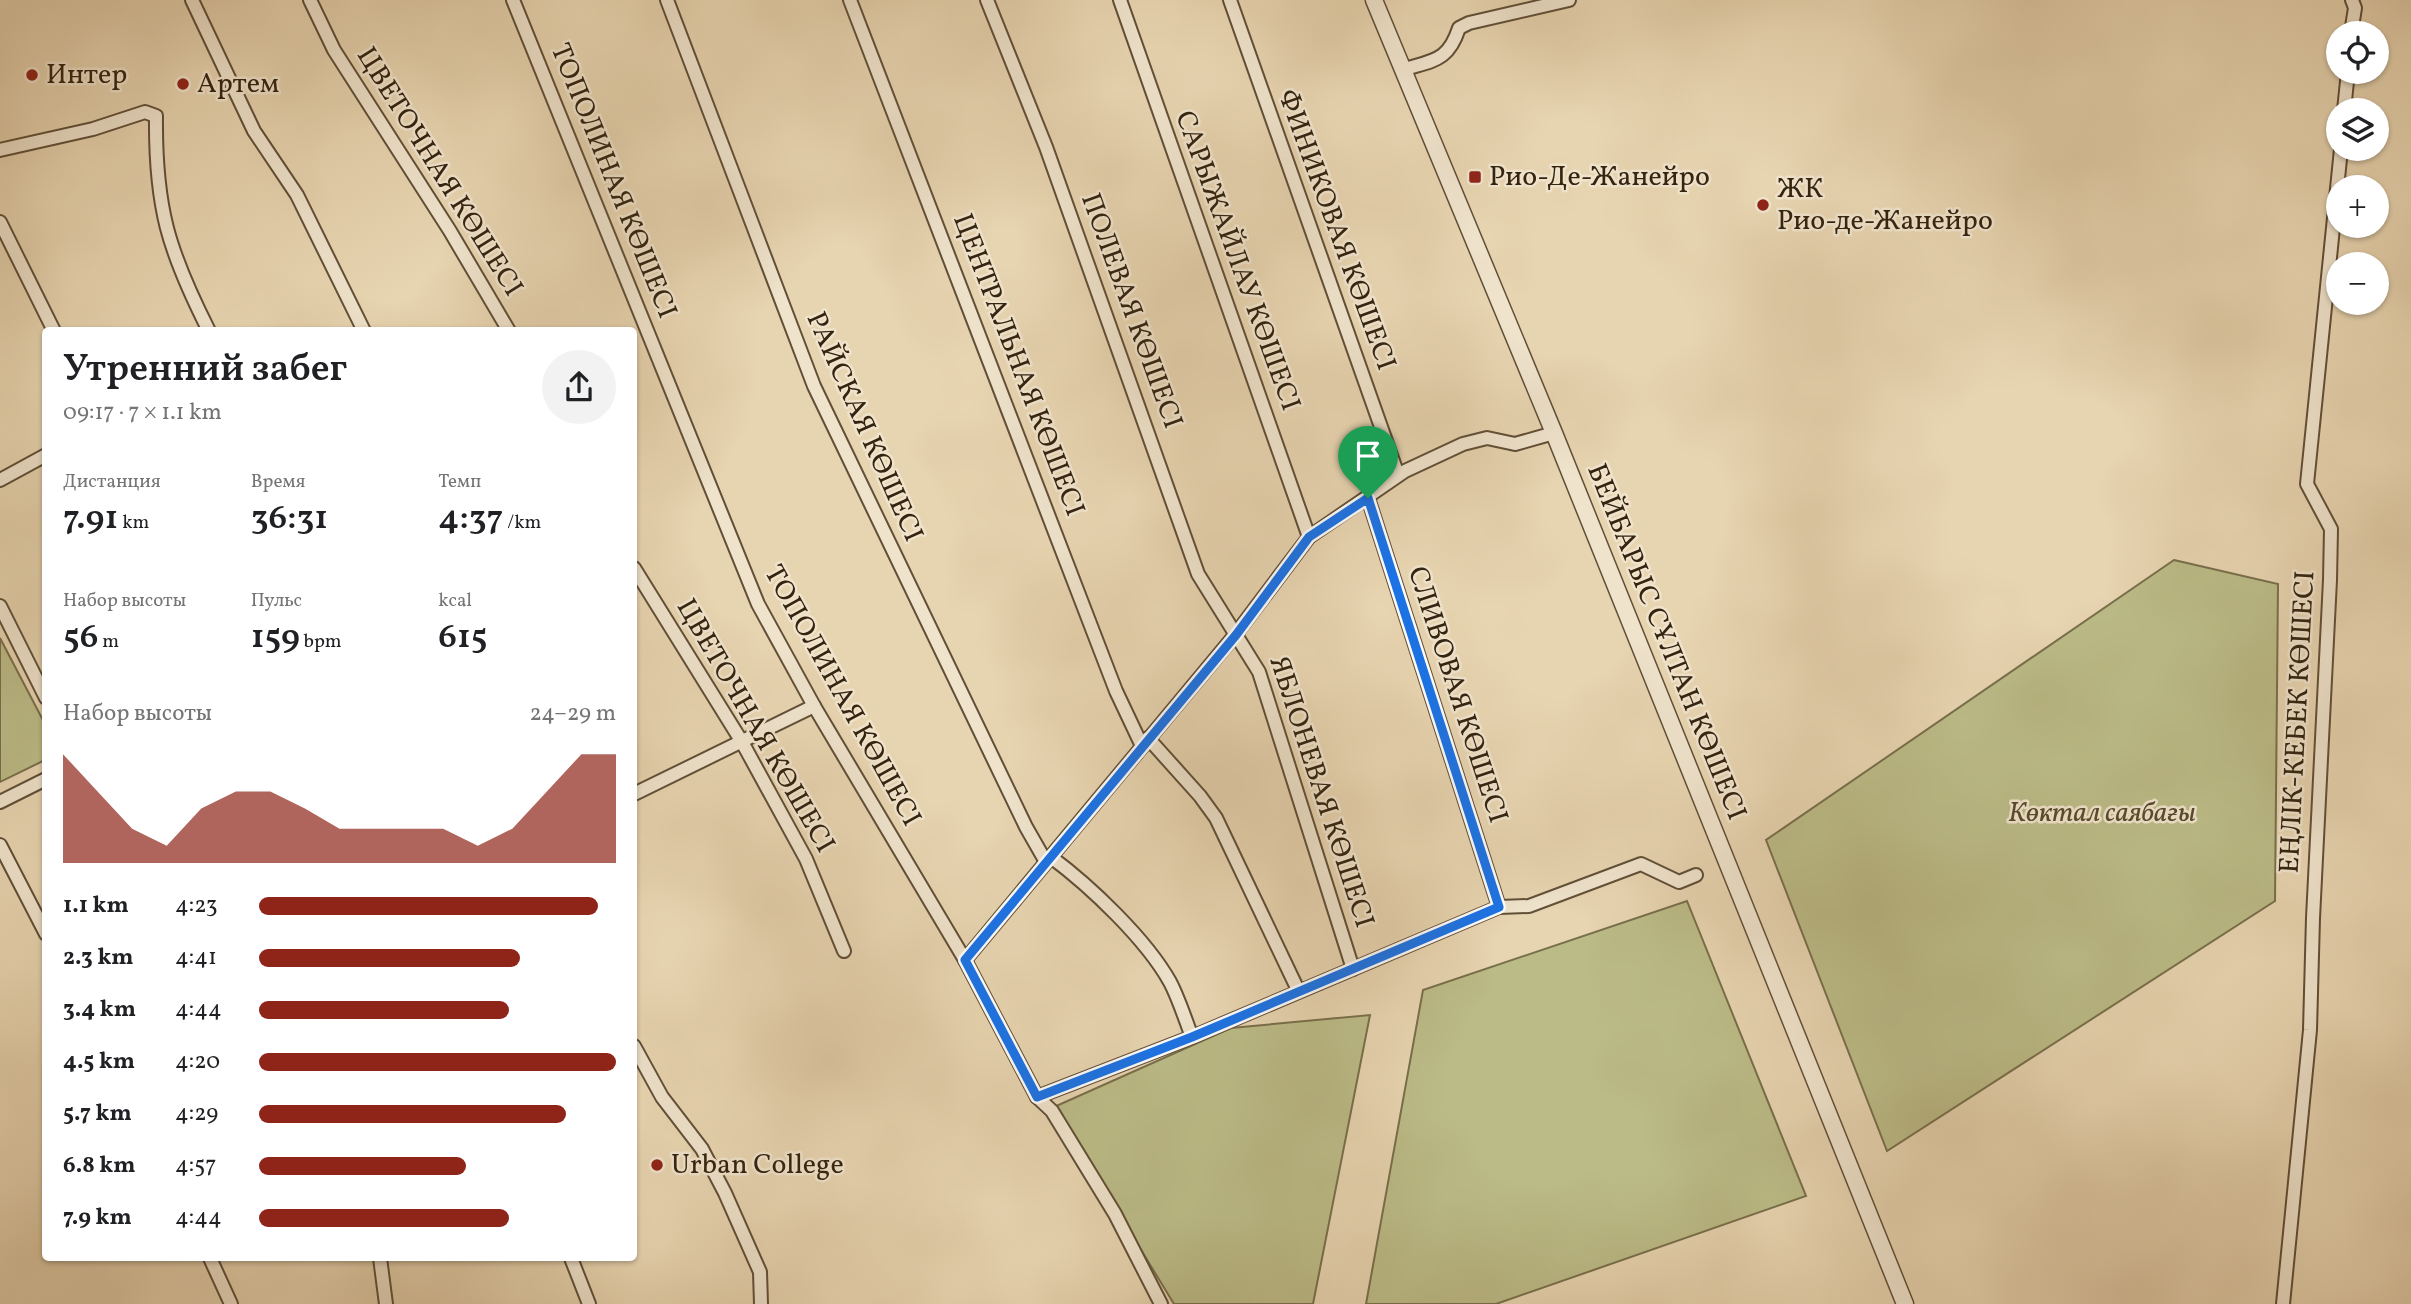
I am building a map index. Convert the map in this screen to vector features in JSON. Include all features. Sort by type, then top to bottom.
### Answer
[{"type":"street","points":[[192,0],[254,131],[297,195],[362,327]]},
{"type":"street","name":"ЦВЕТОЧНАЯ КӨШЕСІ","points":[[310,0],[334,50],[450,231],[507,327]]},
{"type":"street","name":"ТОПОЛИНАЯ КӨШЕСІ","points":[[513,0],[758,604],[814,706],[965,960],[1037,1097],[1052,1111],[1108,1203],[1161,1304]]},
{"type":"street","name":"РАЙСКАЯ КӨШЕСІ","points":[[667,0],[814,386],[1026,827],[1048,860]]},
{"type":"street","name":"ЦЕНТРАЛЬНАЯ КӨШЕСІ","points":[[850,0],[1116,691],[1145,742],[1200,796],[1216,818],[1298,990]]},
{"type":"street","name":"ПОЛЕВАЯ КӨШЕСІ","points":[[988,0],[1046,147],[1198,574],[1236,635]]},
{"type":"street","name":"САРЫЖАЙЛАУ КӨШЕСІ","points":[[1120,0],[1309,537]]},
{"type":"street","name":"ФИНИКОВАЯ КӨШЕСІ","points":[[1230,0],[1398,475]]},
{"type":"street","name":"БЕЙБАРЫС СҰЛТАН КӨШЕСІ","points":[[1374,0],[1554,433],[1905,1304]]},
{"type":"street","points":[[1402,70],[1444,56],[1452,48],[1459,28],[1469,23],[1569,0]]},
{"type":"street","points":[[2351,0],[2354,8],[2352,21]]},
{"type":"street","points":[[0,150],[93,129],[133,115],[152,112],[156,116],[155,158],[161,216],[184,282],[207,327]]},
{"type":"street","name":"ЕҢЛІК-КЕБЕК КӨШЕСІ","points":[[2283,1304],[2311,1030],[2313,918],[2330,580],[2331,528],[2307,484],[2340,161]]},
{"type":"street","points":[[0,222],[52,327]]},
{"type":"street","points":[[965,960],[1236,635],[1309,537],[1398,475],[1463,444],[1487,438],[1515,444],[1554,433]]},
{"type":"street","points":[[0,480],[42,457]]},
{"type":"street","name":"СЛИВОВАЯ КӨШЕСІ","points":[[1368,498],[1499,907]]},
{"type":"street","name":"ЦВЕТОЧНАЯ КӨШЕСІ","points":[[637,573],[742,742],[806,859],[844,951]]},
{"type":"street","points":[[0,606],[42,690]]},
{"type":"street","name":"ЯБЛОНЕВАЯ КӨШЕСІ","points":[[1236,635],[1250,653],[1259,672],[1353,969]]},
{"type":"street","points":[[637,793],[814,706]]},
{"type":"street","points":[[0,802],[42,781]]},
{"type":"street","points":[[0,845],[42,926]]},
{"type":"street","points":[[1048,860],[1069,870],[1158,964],[1171,984],[1192,1037]]},
{"type":"street","points":[[1037,1097],[1192,1037],[1499,907],[1529,906],[1641,864],[1679,882],[1696,875]]},
{"type":"street","points":[[637,1051],[662,1097],[702,1149],[724,1193],[760,1272],[761,1304]]},
{"type":"street","points":[[211,1261],[231,1304]]},
{"type":"street","points":[[380,1261],[386,1304]]},
{"type":"street","points":[[572,1261],[589,1304]]},
{"type":"green space","name":"Көктал саябағы","points":[[2174,560],[2278,584],[2275,901],[1887,1151],[1766,840]]},
{"type":"green space","points":[[0,638],[42,718],[42,761],[0,782]]},
{"type":"green space","points":[[1687,901],[1806,1196],[1496,1304],[1366,1304],[1423,990]]},
{"type":"green space","points":[[1370,1015],[1313,1304],[1174,1304],[1054,1107],[1231,1028]]},
{"type":"place","name":"Интер","points":[[32,75]]},
{"type":"place","name":"Артем","points":[[183,84]]},
{"type":"place","name":"Рио-Де-Жанейро","points":[[1475,177]]},
{"type":"place","name":"ЖК Рио-де-Жанейро","points":[[1763,205]]},
{"type":"place","name":"Urban College","points":[[657,1165]]},
{"type":"route","points":[[1368,498],[1499,907],[1192,1037],[1037,1097],[965,960],[1236,635],[1309,537],[1368,498]]}]
